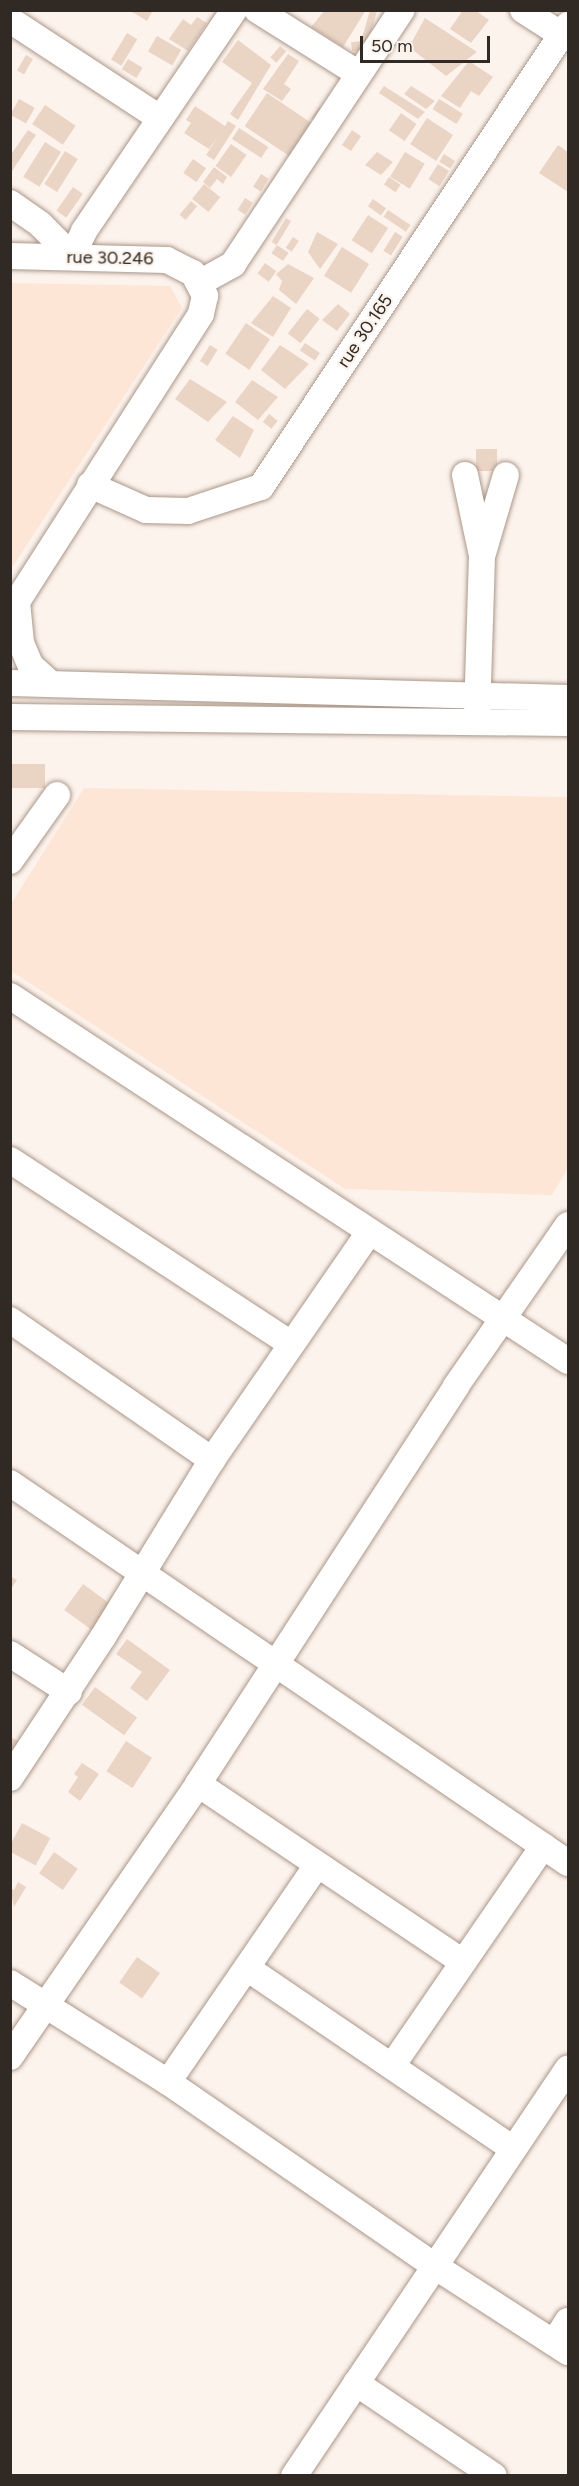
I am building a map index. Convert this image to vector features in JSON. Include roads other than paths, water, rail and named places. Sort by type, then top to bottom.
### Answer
[{"type":"street","points":[[10,203],[40,224],[72,256],[84,231],[234,10]]},
{"type":"street","points":[[257,10],[359,74]]},
{"type":"street","points":[[51,684],[32,666],[21,642],[14,608],[90,485],[201,314],[205,296],[201,282],[233,264],[402,10]]},
{"type":"street","points":[[523,10],[565,30]]},
{"type":"street","points":[[10,20],[160,118]]},
{"type":"street","name":"rue 30.165","points":[[90,485],[146,510],[188,511],[261,487],[565,30]]},
{"type":"street","name":"rue 30.246","points":[[10,256],[167,260],[183,265],[201,282]]},
{"type":"street","points":[[465,475],[482,556],[477,723]]},
{"type":"street","points":[[482,556],[506,475]]},
{"type":"street","points":[[10,683],[568,698]]},
{"type":"street","points":[[10,717],[568,723]]},
{"type":"street","points":[[10,861],[57,795]]},
{"type":"street","points":[[10,996],[568,1361]]},
{"type":"street","points":[[10,1160],[290,1343]]},
{"type":"street","points":[[10,2057],[198,1784],[502,1319],[568,1225]]},
{"type":"street","points":[[10,1778],[69,1692],[212,1460],[290,1343],[369,1232]]},
{"type":"street","points":[[10,1320],[212,1460]]},
{"type":"street","points":[[10,1483],[568,1863]]},
{"type":"street","points":[[10,1654],[69,1692]]},
{"type":"street","points":[[198,1784],[463,1962]]},
{"type":"street","points":[[392,2066],[543,1846]]},
{"type":"street","points":[[168,2082],[317,1864]]},
{"type":"street","points":[[247,1968],[512,2148]]},
{"type":"street","points":[[10,1983],[46,2003],[168,2082],[433,2265],[561,2347],[568,2321]]},
{"type":"street","points":[[294,2475],[433,2265],[568,2068]]},
{"type":"street","points":[[356,2383],[467,2468],[494,2475]]}]
